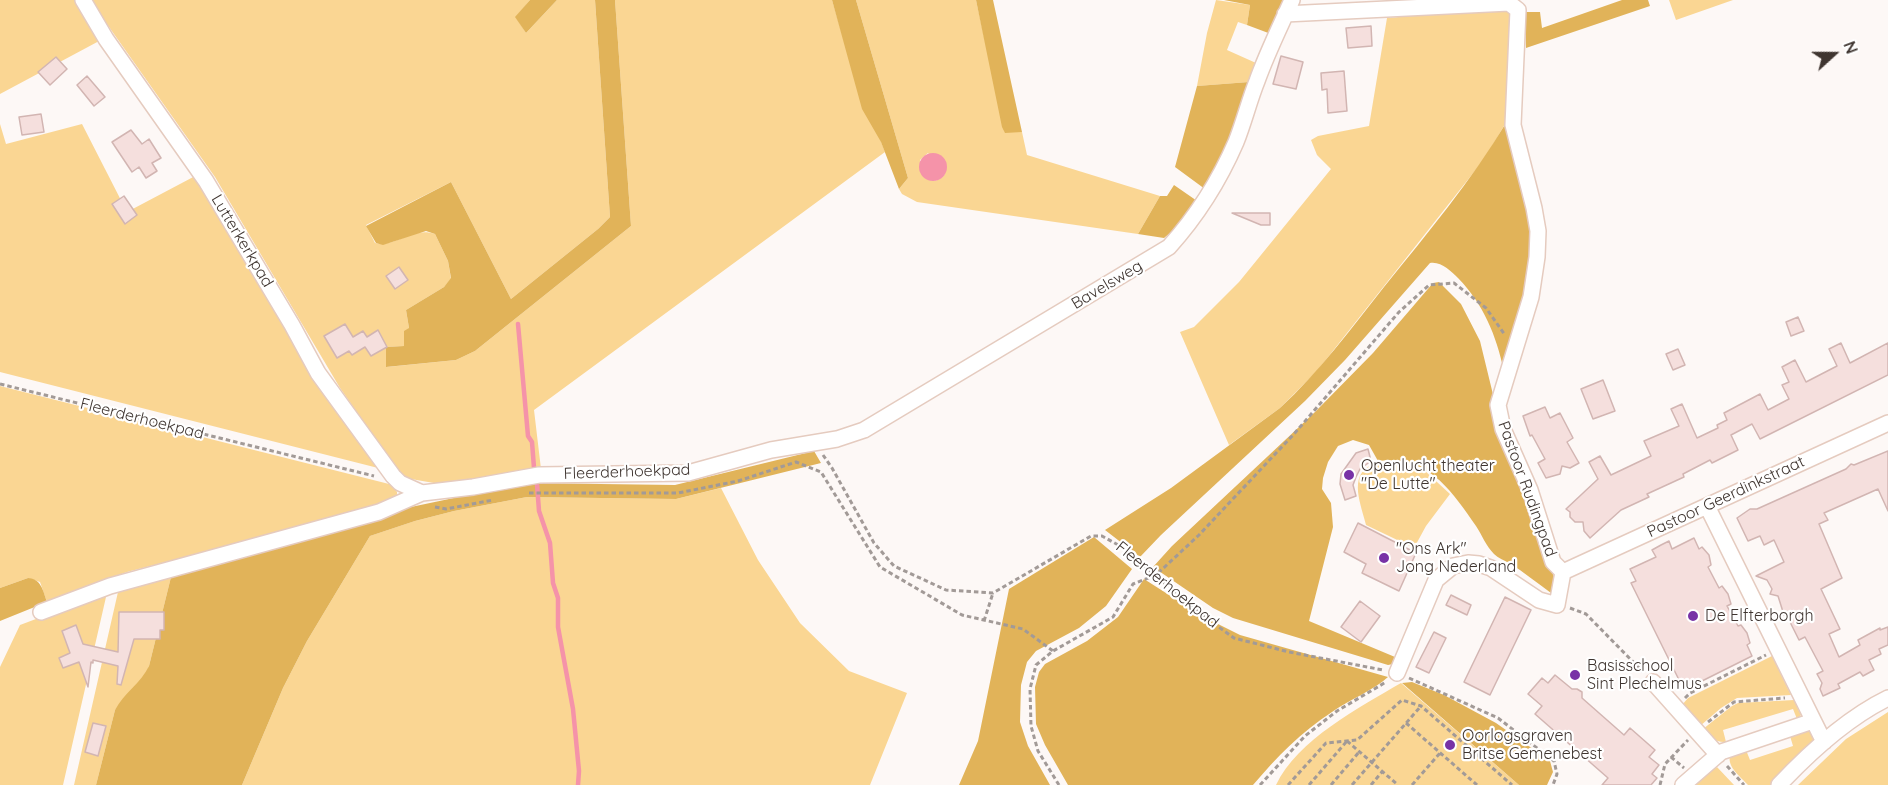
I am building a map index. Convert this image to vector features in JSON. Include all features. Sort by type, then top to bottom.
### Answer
[{"type":"street","name":"Lutterkerkpad","points":[[83,0],[106,39],[206,181],[287,316],[318,373],[386,468],[400,483],[422,493]]},
{"type":"street","name":"Bavelsweg","points":[[815,443],[864,430],[1169,247],[1182,232],[1217,180],[1236,143],[1255,84],[1288,7],[1509,3],[1518,10],[1518,42]]},
{"type":"street","name":"Pastoor Rudingpad","points":[[1518,42],[1513,125],[1532,198],[1538,231],[1537,257],[1531,297],[1497,405],[1503,429],[1530,490],[1553,562],[1563,572],[1557,605]]},
{"type":"street","name":"Pastoor Geerdinkstraat","points":[[1563,572],[1888,423]]},
{"type":"street","name":"Fleerderhoekpad","points":[[41,612],[110,586],[379,512],[422,493],[472,488],[539,475],[688,473],[771,450],[815,443]]},
{"type":"street","points":[[1707,506],[1824,742]]},
{"type":"street","points":[[1397,673],[1436,580],[1453,566],[1468,563],[1491,568],[1539,600],[1557,605]]},
{"type":"street","points":[[1653,682],[1718,754]]},
{"type":"street","points":[[1779,785],[1824,742],[1869,707],[1888,698]]},
{"type":"street","points":[[1683,785],[1718,754],[1813,721]]},
{"type":"path","points":[[1059,785],[1038,751],[1031,726],[1030,689],[1036,665],[1053,651],[1113,617],[1133,584],[1156,575],[1199,535],[1294,434],[1399,312],[1429,285],[1454,283],[1486,308],[1515,348]]},
{"type":"path","name":"Fleerderhoekpad","points":[[0,384],[376,477]]},
{"type":"path","points":[[815,443],[832,468],[874,543],[894,566],[946,590],[993,593],[984,621]]},
{"type":"path","points":[[530,493],[678,493],[738,481],[796,462],[821,472],[880,567],[962,615],[1023,629],[1053,651]]},
{"type":"path","name":"Fleerderhoekpad","points":[[993,593],[1091,536],[1108,538],[1202,615],[1234,638],[1289,652],[1397,673],[1498,718],[1554,761],[1557,774],[1553,785]]},
{"type":"path","points":[[1557,605],[1586,614],[1653,682]]},
{"type":"path","points":[[1676,708],[1690,693],[1778,649]]},
{"type":"path","points":[[1260,785],[1305,736],[1337,711],[1385,683],[1397,673]]},
{"type":"path","points":[[1660,785],[1665,764],[1698,731],[1734,702],[1802,697]]},
{"type":"path","points":[[1290,784],[1326,742],[1356,740],[1402,700],[1421,706],[1512,785]]},
{"type":"path","points":[[1352,785],[1421,706]]},
{"type":"path","points":[[1406,723],[1477,785]]},
{"type":"path","points":[[1347,741],[1394,784]]},
{"type":"path","points":[[1309,785],[1347,741]]},
{"type":"path","points":[[1331,785],[1359,752]]},
{"type":"path","points":[[1412,785],[1440,753]]},
{"type":"path","points":[[1718,754],[1744,785]]},
{"type":"path","points":[[1371,785],[1382,772]]},
{"type":"shaded area","points":[[0,0],[78,0],[101,40],[0,94]]},
{"type":"shaded area","points":[[92,0],[530,0],[516,17],[526,33],[557,0],[595,0],[610,217],[511,299],[451,182],[366,225],[375,243],[390,243],[419,233],[435,234],[448,261],[451,279],[444,287],[406,310],[409,328],[404,346],[386,347],[387,367],[456,360],[475,351],[631,226],[615,0],[832,0],[847,51],[885,152],[534,410],[541,469],[451,486],[411,479],[403,475],[390,460],[340,388],[215,177]]},
{"type":"shaded area","points":[[530,0],[557,0],[526,33],[515,17]]},
{"type":"shaded area","points":[[595,0],[615,0],[631,226],[475,351],[456,360],[386,367],[386,347],[404,346],[404,331],[409,328],[406,310],[444,287],[451,278],[448,261],[435,234],[426,231],[383,245],[376,243],[366,226],[451,182],[511,299],[610,217]]},
{"type":"shaded area","points":[[832,0],[856,0],[908,178],[899,189],[881,142],[862,109]]},
{"type":"shaded area","points":[[856,0],[976,0],[1005,132],[1022,132],[1027,155],[1160,196],[1138,234],[917,202],[902,194],[899,189],[908,178]],"holes":[[[928,153],[945,174],[936,180],[925,178],[920,160]]]},
{"type":"shaded area","points":[[976,0],[993,0],[1022,132],[1005,133],[1002,127]]},
{"type":"shaded area","points":[[1216,0],[1250,5],[1247,25],[1238,22],[1227,50],[1256,63],[1249,82],[1197,86]]},
{"type":"shaded area","points":[[1224,0],[1285,0],[1271,34],[1247,25],[1250,5]]},
{"type":"shaded area","points":[[1622,0],[1648,0],[1650,6],[1526,48],[1525,12],[1540,12],[1542,28]]},
{"type":"shaded area","points":[[1669,0],[1733,0],[1676,20]]},
{"type":"shaded area","points":[[1479,10],[1510,10],[1513,14],[1508,119],[1485,158],[1317,371],[1280,408],[1229,445],[1180,332],[1194,327],[1239,282],[1331,169],[1317,155],[1311,140],[1318,136],[1369,126],[1387,18]]},
{"type":"shaded area","points":[[1249,82],[1248,101],[1209,192],[1175,167],[1197,86]]},
{"type":"shaded area","points":[[1506,123],[1533,220],[1530,285],[1504,371],[1493,333],[1475,299],[1449,270],[1442,265],[1430,263],[1345,360],[1305,401],[1140,557],[1105,530],[1171,488],[1280,408],[1308,380],[1432,227],[1478,166]]},
{"type":"shaded area","points":[[0,124],[6,144],[82,124],[127,212],[197,175],[382,469],[0,372]]},
{"type":"shaded area","points":[[933,153],[943,157],[947,167],[943,177],[933,181],[923,177],[919,167],[923,157]]},
{"type":"shaded area","points":[[1174,185],[1200,203],[1188,218],[1164,238],[1138,234],[1160,196],[1167,196]]},
{"type":"shaded area","points":[[1439,282],[1461,304],[1480,341],[1498,415],[1548,563],[1559,588],[1557,592],[1551,593],[1520,570],[1497,557],[1457,500],[1447,488],[1424,469],[1396,461],[1378,461],[1369,445],[1353,440],[1338,446],[1328,462],[1323,478],[1322,489],[1331,503],[1333,527],[1309,621],[1395,657],[1393,664],[1388,665],[1233,618],[1213,608],[1153,567],[1172,546],[1315,412],[1373,353],[1433,283]]},
{"type":"shaded area","points":[[0,386],[393,485],[397,492],[397,499],[337,518],[127,572],[47,602],[40,582],[28,578],[0,588]]},
{"type":"shaded area","points":[[814,451],[821,463],[676,499],[527,497],[454,511],[370,536],[307,641],[283,688],[242,785],[96,785],[115,710],[149,666],[172,573],[343,529],[411,507],[525,483],[675,485]]},
{"type":"shaded area","points":[[1396,462],[1424,470],[1450,494],[1426,526],[1414,548],[1366,525],[1358,492],[1360,476],[1364,470],[1378,463]]},
{"type":"shaded area","points":[[721,488],[758,560],[800,623],[849,671],[907,693],[870,785],[242,785],[283,688],[307,641],[370,536],[454,511],[527,497],[676,499]]},
{"type":"shaded area","points":[[1094,537],[1132,569],[1106,606],[1079,628],[1036,651],[1027,662],[1021,685],[1020,722],[1028,746],[1050,785],[959,785],[978,741],[1009,589]]},
{"type":"shaded area","points":[[172,573],[149,666],[146,674],[115,710],[96,785],[74,785],[118,592],[120,588]]},
{"type":"shaded area","points":[[28,578],[39,583],[47,602],[0,621],[0,588]]},
{"type":"shaded area","points":[[1144,579],[1202,616],[1240,635],[1388,677],[1310,728],[1280,755],[1253,785],[1068,785],[1036,724],[1035,687],[1039,672],[1045,664],[1087,641],[1118,617]]},
{"type":"shaded area","points":[[105,593],[106,597],[63,785],[0,785],[0,667],[20,625]]},
{"type":"shaded area","points":[[1772,656],[1791,695],[1737,698],[1700,726],[1682,705],[1688,698]]},
{"type":"shaded area","points":[[1412,682],[1444,695],[1496,723],[1550,761],[1553,772],[1547,785],[1519,785],[1402,683]]},
{"type":"shaded area","points":[[1401,683],[1519,785],[1276,785],[1299,753],[1314,739],[1349,714]]},
{"type":"shaded area","points":[[1794,700],[1801,715],[1797,719],[1793,709],[1723,730],[1726,742],[1716,740],[1703,729],[1738,703]]},
{"type":"shaded area","points":[[1888,712],[1888,785],[1798,785],[1846,739]]},
{"type":"shaded area","points":[[1810,730],[1815,738],[1814,741],[1770,785],[1748,785],[1735,772],[1731,764],[1730,756],[1746,750],[1750,760],[1793,746],[1790,736]]},
{"type":"shaded area","points":[[1711,767],[1713,770],[1717,767],[1734,785],[1689,785]]},
{"type":"building","points":[[1371,26],[1372,46],[1348,48],[1346,28]]},
{"type":"building","points":[[1281,56],[1303,62],[1296,89],[1273,84]]},
{"type":"building","points":[[56,57],[67,69],[50,85],[38,72]]},
{"type":"building","points":[[1344,71],[1347,111],[1328,113],[1327,89],[1322,90],[1321,73]]},
{"type":"building","points":[[87,76],[105,97],[94,106],[77,85]]},
{"type":"building","points":[[41,114],[44,132],[22,135],[19,117]]},
{"type":"building","points":[[131,130],[142,144],[149,139],[161,158],[152,163],[157,171],[146,178],[139,167],[132,172],[112,142]]},
{"type":"building","points":[[124,196],[137,215],[125,224],[112,204]]},
{"type":"building","points":[[1232,213],[1270,213],[1270,225],[1261,225]]},
{"type":"building","points":[[399,267],[408,280],[395,289],[386,276]]},
{"type":"building","points":[[1798,317],[1804,331],[1791,336],[1786,322]]},
{"type":"building","points":[[345,324],[353,337],[363,331],[367,337],[378,330],[387,347],[371,356],[365,347],[352,355],[349,351],[337,358],[324,336]]},
{"type":"building","points":[[1841,343],[1850,363],[1888,343],[1888,375],[1760,439],[1752,424],[1731,435],[1738,450],[1712,463],[1710,460],[1683,474],[1684,477],[1647,494],[1649,497],[1621,510],[1590,538],[1584,531],[1583,522],[1575,522],[1570,517],[1570,512],[1566,509],[1598,479],[1589,462],[1600,456],[1611,475],[1651,456],[1644,441],[1679,426],[1671,409],[1682,404],[1697,438],[1718,428],[1717,425],[1727,420],[1724,413],[1760,394],[1768,410],[1789,399],[1782,385],[1789,382],[1782,367],[1795,360],[1806,382],[1837,366],[1829,349]]},
{"type":"building","points":[[1678,349],[1685,365],[1673,370],[1666,354]]},
{"type":"building","points":[[1603,380],[1615,411],[1593,419],[1581,389]]},
{"type":"building","points":[[1545,407],[1550,418],[1560,413],[1573,438],[1567,442],[1579,463],[1570,468],[1562,466],[1560,474],[1546,478],[1538,463],[1545,459],[1532,435],[1530,436],[1523,416]]},
{"type":"building","name":"Openlucht theater \"De Lutte\"","points":[[1368,449],[1371,461],[1360,469],[1356,477],[1353,485],[1356,496],[1345,500],[1340,484],[1341,474],[1356,453]]},
{"type":"building","points":[[1888,451],[1888,511],[1878,489],[1824,513],[1828,520],[1819,524],[1842,578],[1821,589],[1840,629],[1829,634],[1839,657],[1860,645],[1858,640],[1880,628],[1880,630],[1888,627],[1888,645],[1879,649],[1881,654],[1869,660],[1874,670],[1863,676],[1860,672],[1838,684],[1840,688],[1823,696],[1820,689],[1822,683],[1817,674],[1823,671],[1805,637],[1799,640],[1787,616],[1784,615],[1778,596],[1770,594],[1772,589],[1767,580],[1756,576],[1784,562],[1774,540],[1764,545],[1760,536],[1748,541],[1737,518],[1750,509],[1757,509],[1846,469],[1851,464],[1854,465]]},
{"type":"building","name":"\"Ons Ark\" Jong Nederland","points":[[1358,523],[1416,553],[1399,591],[1362,573],[1366,564],[1344,552]]},
{"type":"building","name":"De Elfterborgh","points":[[1694,538],[1699,549],[1702,547],[1709,555],[1711,565],[1708,567],[1719,588],[1722,586],[1728,594],[1731,604],[1727,606],[1738,626],[1741,625],[1747,633],[1750,643],[1747,645],[1752,656],[1684,690],[1631,583],[1636,581],[1630,569],[1656,557],[1652,550],[1669,541],[1672,549]]},
{"type":"building","points":[[1451,595],[1471,605],[1467,615],[1446,605]]},
{"type":"building","points":[[1505,597],[1531,610],[1490,695],[1464,682]]},
{"type":"building","points":[[1360,601],[1380,616],[1361,642],[1341,627]]},
{"type":"building","points":[[119,612],[164,612],[164,630],[160,630],[160,639],[134,639],[121,685],[117,684],[118,666],[93,660],[88,687],[79,662],[63,668],[59,658],[70,653],[62,631],[76,625],[83,644],[118,652]]},
{"type":"building","points":[[1434,632],[1446,638],[1429,673],[1416,667]]},
{"type":"building","points":[[1555,675],[1572,689],[1582,692],[1582,698],[1624,735],[1630,728],[1655,750],[1649,757],[1659,765],[1652,774],[1657,778],[1651,785],[1602,785],[1608,778],[1535,714],[1542,706],[1528,694],[1542,678],[1548,683]]},
{"type":"building","points":[[93,723],[106,726],[98,756],[85,752]]},
{"type":"waterway","points":[[518,324],[528,436],[532,442],[534,468]]},
{"type":"waterway","points":[[537,484],[539,511],[550,543],[553,583],[558,598],[558,627],[573,709],[579,771],[578,785]]},
{"type":"place","name":"Openlucht theater \"De Lutte\"","points":[[1349,475]]},
{"type":"place","name":"\"Ons Ark\" Jong Nederland","points":[[1384,558]]},
{"type":"place","name":"De Elfterborgh","points":[[1693,616]]},
{"type":"place","name":"Basisschool Sint Plechelmus","points":[[1575,675]]},
{"type":"place","name":"Oorlogsgraven Britse Gemenebest","points":[[1450,745]]}]
